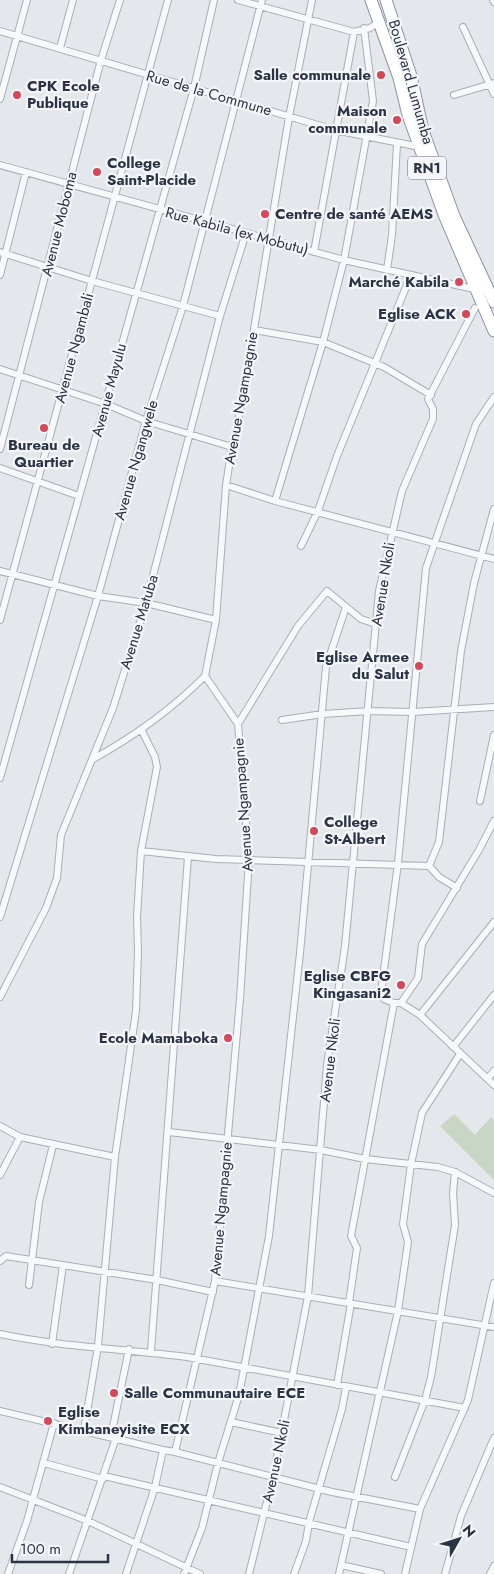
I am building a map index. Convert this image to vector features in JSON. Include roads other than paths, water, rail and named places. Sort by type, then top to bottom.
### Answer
[{"type":"highway","name":"Boulevard Lumumba","points":[[372,0],[399,78],[408,115],[494,302]]},
{"type":"highway","name":"Boulevard Lumumba","points":[[388,3],[411,76],[423,146],[445,217],[493,327]]},
{"type":"highway","points":[[377,17],[388,3]]},
{"type":"street","points":[[0,99],[27,0]]},
{"type":"street","points":[[60,48],[73,0]]},
{"type":"street","name":"Avenue Moboma","points":[[0,449],[101,60],[120,0]]},
{"type":"street","name":"Avenue Ngambali","points":[[0,620],[64,390],[168,0]]},
{"type":"street","name":"Avenue Mayulu","points":[[0,778],[194,88],[214,0]]},
{"type":"street","points":[[238,0],[261,3],[308,20],[354,32],[370,28],[377,17]]},
{"type":"street","name":"Avenue Ngampagnie","points":[[174,1452],[198,1359],[215,1281],[228,1139],[249,859],[238,724],[205,676],[216,620],[226,484],[270,240],[289,117],[312,0]]},
{"type":"street","name":"Avenue Ngangwele","points":[[0,917],[98,596],[146,421],[183,306],[261,3]]},
{"type":"street","points":[[463,27],[469,43],[492,85],[494,94]]},
{"type":"street","points":[[275,500],[323,342],[344,260],[373,101],[364,28]]},
{"type":"street","name":"Rue de la Commune","points":[[0,31],[335,130],[397,144],[423,146]]},
{"type":"street","points":[[314,252],[354,32]]},
{"type":"street","points":[[454,96],[492,85]]},
{"type":"street","points":[[387,270],[392,235],[397,144]]},
{"type":"street","name":"Rue Kabila (ex Mobutu)","points":[[0,165],[344,260],[454,285],[471,286],[476,289]]},
{"type":"street","points":[[0,275],[3,253],[26,172]]},
{"type":"street","name":"Avenue Matuba","points":[[0,997],[46,908],[57,878],[60,839],[113,708],[146,603],[220,316],[246,233]]},
{"type":"street","points":[[3,253],[92,281],[220,316]]},
{"type":"street","points":[[301,546],[318,511],[337,456],[411,275]]},
{"type":"street","name":"Avenue Nkoli","points":[[249,1574],[273,1477],[308,1296],[327,1065],[345,946],[354,864],[379,591],[402,491],[433,419],[433,409],[429,399],[475,308]]},
{"type":"street","points":[[254,330],[323,342],[375,363],[429,399]]},
{"type":"street","points":[[0,370],[106,404],[146,421],[232,447]]},
{"type":"street","points":[[494,397],[476,424],[434,542],[425,579],[398,863],[381,993],[384,999],[397,1003],[420,1015],[494,1085]]},
{"type":"street","points":[[0,468],[80,496]]},
{"type":"street","points":[[226,484],[275,500],[494,559]]},
{"type":"street","points":[[429,866],[439,842],[462,643],[494,510]]},
{"type":"street","points":[[0,571],[98,596],[146,603],[216,620]]},
{"type":"street","points":[[238,724],[283,649],[325,593],[330,592],[361,619],[376,624]]},
{"type":"street","points":[[185,1571],[202,1528],[245,1368],[274,1209],[278,1145],[309,860],[326,667],[346,607]]},
{"type":"street","points":[[93,758],[142,731],[182,699],[205,676]]},
{"type":"street","points":[[282,720],[323,714],[369,711],[413,712],[494,707]]},
{"type":"street","points":[[84,1430],[98,1346],[115,1156],[136,1012],[137,917],[141,851],[157,767],[155,757],[142,731]]},
{"type":"street","points":[[480,801],[494,735]]},
{"type":"street","points":[[337,1385],[357,1248],[351,1236],[364,1159],[397,1003],[418,978],[422,944],[457,888],[494,821]]},
{"type":"street","points":[[141,851],[188,857],[309,860],[354,864],[398,863],[429,866],[439,877],[457,888]]},
{"type":"street","points":[[151,1351],[169,1132],[188,857]]},
{"type":"street","points":[[420,1015],[494,922]]},
{"type":"street","points":[[453,1047],[494,995]]},
{"type":"street","points":[[338,1574],[398,1311],[408,1242],[403,1224],[411,1164],[424,1109],[460,1054]]},
{"type":"street","points":[[488,1078],[494,1071]]},
{"type":"street","points":[[0,1126],[20,1137],[115,1156]]},
{"type":"street","points":[[169,1132],[321,1150],[364,1159],[438,1167],[455,1172],[494,1193]]},
{"type":"street","points":[[0,1175],[20,1137]]},
{"type":"street","points":[[29,1285],[39,1202],[53,1145]]},
{"type":"street","points":[[395,1478],[425,1400],[441,1318],[455,1225],[453,1193],[455,1172]]},
{"type":"street","points":[[0,1261],[6,1256],[157,1280],[212,1292]]},
{"type":"street","points":[[52,1344],[62,1265]]},
{"type":"street","points":[[215,1281],[494,1327]]},
{"type":"street","points":[[405,1574],[420,1509],[465,1408],[494,1283]]},
{"type":"street","points":[[0,1334],[52,1344],[151,1351],[465,1408]]},
{"type":"street","points":[[69,1574],[103,1477],[114,1437],[129,1349]]},
{"type":"street","points":[[294,1574],[306,1541],[309,1522],[342,1409],[346,1387]]},
{"type":"street","points":[[0,1411],[319,1488],[420,1509]]},
{"type":"street","points":[[231,1422],[282,1433]]},
{"type":"street","points":[[8,1574],[33,1499],[54,1424]]},
{"type":"street","points":[[445,1574],[461,1516],[494,1438]]},
{"type":"street","points":[[126,1574],[155,1487],[163,1450]]},
{"type":"street","points":[[44,1463],[309,1522],[410,1547]]},
{"type":"street","points":[[0,1487],[137,1542],[185,1571],[200,1574]]},
{"type":"street","points":[[341,1565],[381,1574]]},
{"type":"street","points":[[490,1574],[494,1566]]},
{"type":"place","name":"Salle communale","points":[[381,75]]},
{"type":"place","name":"CPK Ecole Publique","points":[[17,95]]},
{"type":"place","name":"Maison communale","points":[[397,120]]},
{"type":"place","name":"College Saint-Placide","points":[[97,172]]},
{"type":"place","name":"Centre de santé AEMS","points":[[265,214]]},
{"type":"place","name":"Marché Kabila","points":[[459,282]]},
{"type":"place","name":"Eglise ACK","points":[[466,314]]},
{"type":"place","name":"Bureau de Quartier","points":[[44,428]]},
{"type":"place","name":"Eglise Armee du Salut","points":[[419,666]]},
{"type":"place","name":"College St-Albert","points":[[314,831]]},
{"type":"place","name":"Eglise CBFG Kingasani2","points":[[401,985]]},
{"type":"place","name":"Ecole Mamaboka","points":[[228,1038]]},
{"type":"place","name":"Salle Communautaire ECE","points":[[114,1393]]},
{"type":"place","name":"Eglise Kimbaneyisite ECX","points":[[48,1421]]}]
